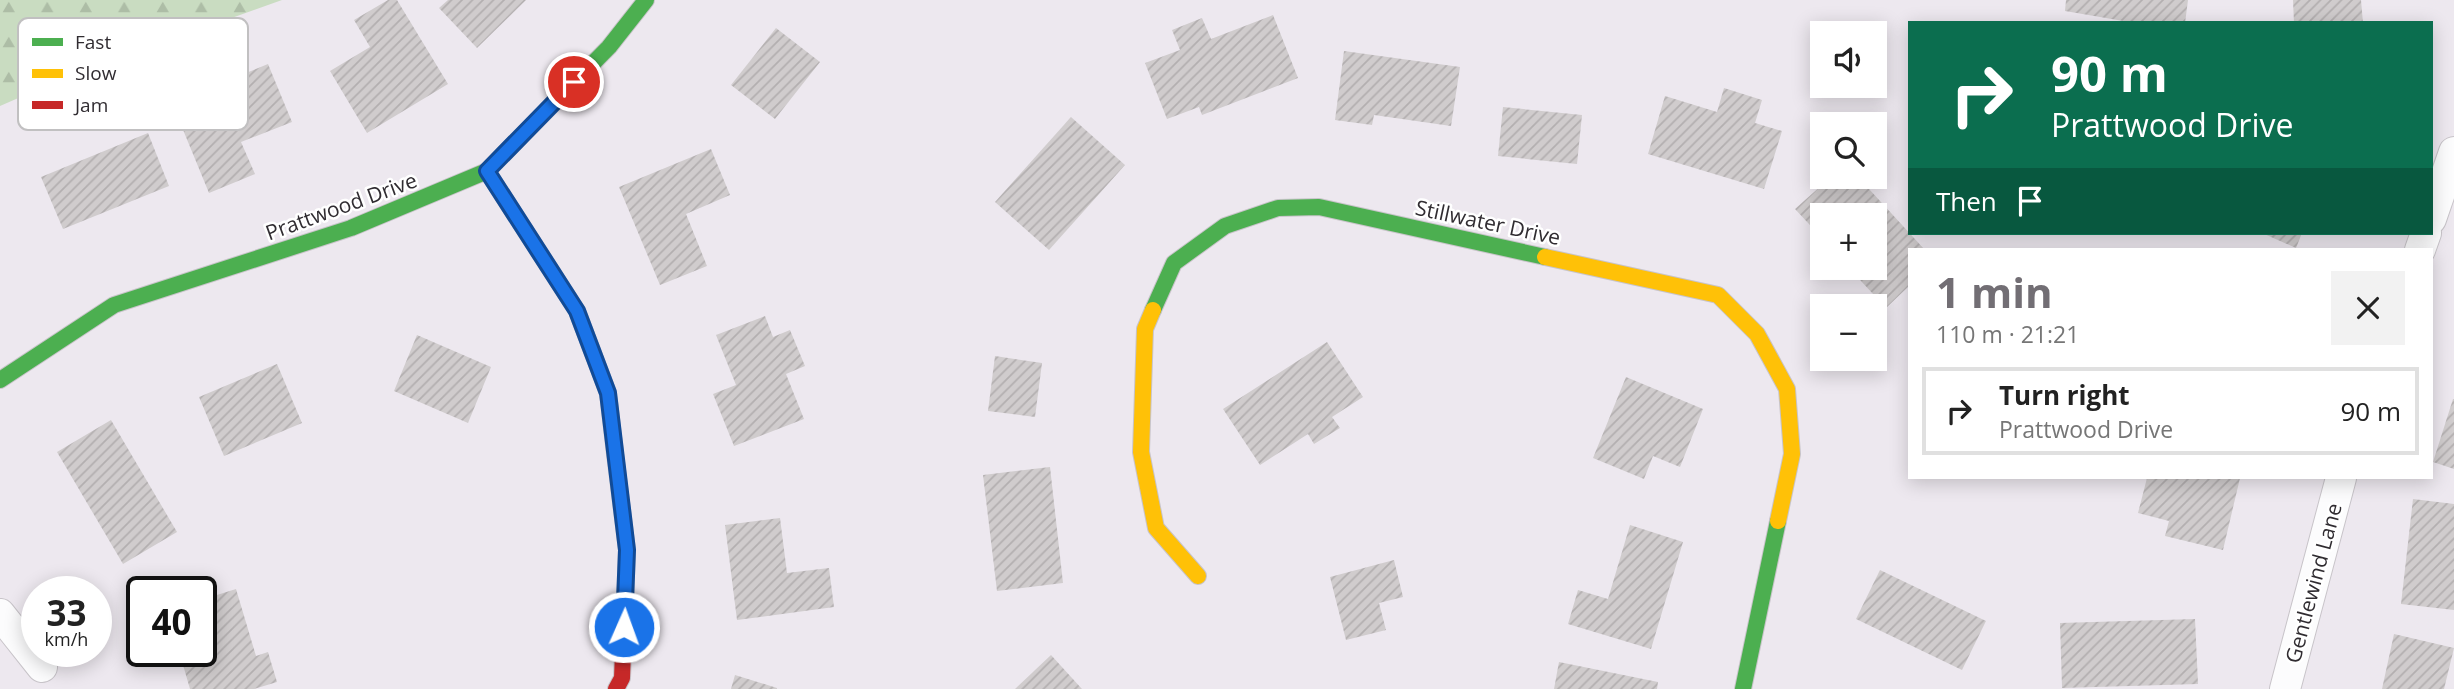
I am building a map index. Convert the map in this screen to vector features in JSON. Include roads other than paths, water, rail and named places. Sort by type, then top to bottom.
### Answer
[{"type":"street","name":"Prattwood Drive","points":[[0,380],[114,306],[351,228],[487,171],[609,47],[646,0]]},
{"type":"street","points":[[2433,213],[2454,152]]},
{"type":"street","points":[[487,171],[577,311],[608,393],[627,550],[622,678],[616,689]]},
{"type":"street","name":"Stillwater Drive","points":[[1198,576],[1156,527],[1141,452],[1145,328],[1174,263],[1224,226],[1278,208],[1319,206],[1718,295],[1758,334],[1787,390],[1792,454],[1743,689]]},
{"type":"street","name":"Gentlewind Lane","points":[[2285,689],[2342,479]]},
{"type":"street","points":[[0,614],[21,640]]}]
